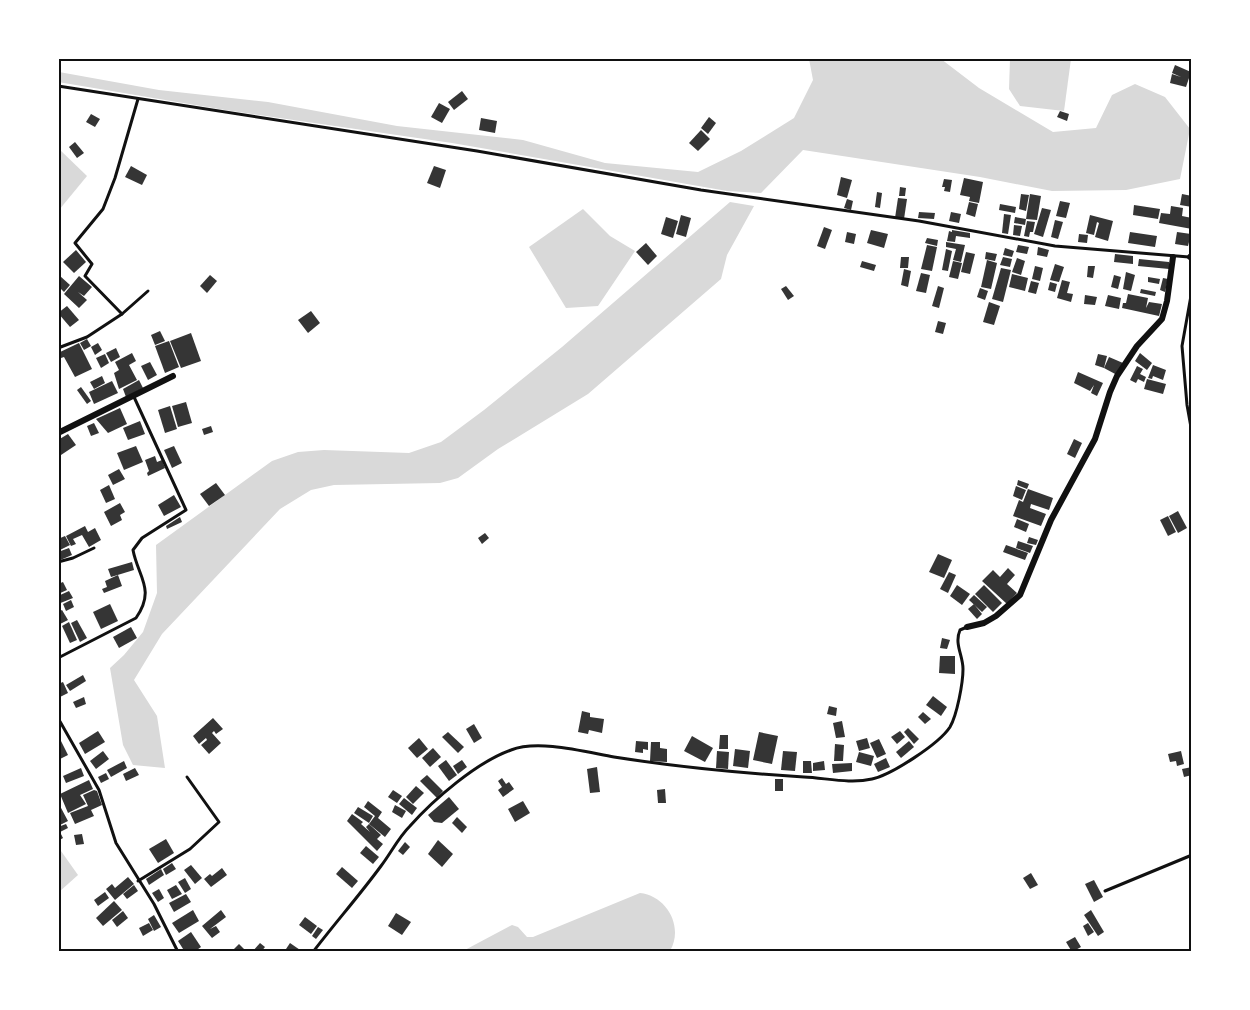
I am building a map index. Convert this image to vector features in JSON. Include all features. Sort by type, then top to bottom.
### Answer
[{"type":"street","points":[[967,627],[984,623],[996,616],[1020,595],[1051,520],[1095,439],[1117,376],[1139,343],[1162,319],[1173,257]]},
{"type":"street","points":[[58,433],[173,376]]},
{"type":"lane","points":[[58,86],[477,150],[701,190],[919,221],[1055,246],[1173,257],[1191,256],[1191,271]]},
{"type":"lane","points":[[122,314],[85,276],[92,264],[75,243],[103,209],[115,178],[138,99]]},
{"type":"lane","points":[[1191,290],[1182,346],[1191,433]]},
{"type":"lane","points":[[58,348],[87,337],[122,314],[148,291]]},
{"type":"lane","points":[[58,658],[136,618],[142,610],[146,592],[132,550],[142,538],[186,510],[134,397]]},
{"type":"lane","points":[[58,562],[64,562],[94,548]]},
{"type":"lane","points":[[313,951],[381,867],[410,825],[457,782],[510,750],[540,747],[563,749],[692,768],[831,779],[865,780],[887,774],[941,738],[949,728],[955,715],[963,670],[958,650],[958,633],[967,627]]},
{"type":"lane","points":[[58,718],[99,790],[116,843],[178,951]]},
{"type":"lane","points":[[138,881],[190,849],[219,822],[187,777]]},
{"type":"lane","points":[[1105,891],[1191,855]]},
{"type":"shaded area","points":[[809,59],[941,59],[979,88],[1053,132],[1096,128],[1112,95],[1135,84],[1165,97],[1190,129],[1180,179],[1126,190],[1052,191],[980,177],[803,150],[761,193],[727,191],[452,143],[225,110],[58,82],[59,72],[159,90],[268,102],[397,126],[523,140],[605,163],[698,172],[741,151],[794,118],[813,80]]},
{"type":"shaded area","points":[[1010,59],[1071,59],[1064,111],[1020,106],[1009,89]]},
{"type":"shaded area","points":[[59,149],[87,176],[59,210]]},
{"type":"shaded area","points":[[730,202],[754,206],[727,255],[721,279],[588,394],[498,449],[458,478],[440,483],[334,485],[311,490],[280,509],[162,634],[134,680],[157,716],[165,768],[133,765],[123,745],[110,668],[143,632],[157,593],[156,545],[272,461],[298,452],[324,450],[409,453],[441,442],[562,347]]},
{"type":"shaded area","points":[[583,209],[610,236],[635,251],[598,306],[566,308],[529,247]]},
{"type":"shaded area","points":[[61,851],[78,875],[59,892],[59,857]]},
{"type":"shaded area","points":[[640,893],[658,900],[670,914],[675,932],[670,951],[463,951],[512,925],[518,927],[527,937],[533,937]]},
{"type":"building","points":[[1175,65],[1191,72],[1186,87],[1170,83],[1172,74],[1181,77],[1172,73]]},
{"type":"building","points":[[462,91],[468,99],[454,110],[448,102]]},
{"type":"building","points":[[439,103],[450,109],[442,123],[431,117]]},
{"type":"building","points":[[1060,111],[1069,114],[1067,121],[1057,117]]},
{"type":"building","points":[[91,114],[100,119],[95,127],[86,122]]},
{"type":"building","points":[[709,117],[716,123],[708,134],[701,128]]},
{"type":"building","points":[[481,118],[497,121],[495,133],[479,130]]},
{"type":"building","points":[[701,130],[710,139],[698,151],[689,143]]},
{"type":"building","points":[[75,142],[84,153],[77,158],[69,147]]},
{"type":"building","points":[[131,166],[147,175],[142,185],[125,177]]},
{"type":"building","points":[[434,166],[446,170],[440,188],[427,183]]},
{"type":"building","points":[[841,177],[852,180],[847,198],[837,195]]},
{"type":"building","points":[[964,178],[983,182],[979,203],[969,201],[970,197],[960,195]]},
{"type":"building","points":[[944,179],[952,180],[950,192],[944,191],[945,187],[942,187]]},
{"type":"building","points":[[900,187],[906,188],[905,196],[899,196]]},
{"type":"building","points":[[877,192],[882,193],[880,208],[875,207]]},
{"type":"building","points":[[1021,194],[1029,195],[1026,211],[1019,209]]},
{"type":"building","points":[[1030,194],[1041,196],[1037,220],[1026,219]]},
{"type":"building","points":[[1182,194],[1192,196],[1192,207],[1180,205]]},
{"type":"building","points":[[898,198],[907,199],[904,219],[895,218]]},
{"type":"building","points":[[847,199],[853,201],[851,210],[844,208]]},
{"type":"building","points":[[1060,201],[1070,203],[1066,218],[1056,216]]},
{"type":"building","points":[[969,202],[978,204],[975,217],[966,214]]},
{"type":"building","points":[[1000,204],[1016,207],[1015,213],[999,210]]},
{"type":"building","points":[[1134,205],[1160,209],[1158,219],[1133,215]]},
{"type":"building","points":[[1171,206],[1183,208],[1182,216],[1192,218],[1192,229],[1159,223],[1161,213],[1170,214]]},
{"type":"building","points":[[1042,208],[1051,210],[1043,237],[1034,234]]},
{"type":"building","points":[[919,212],[935,213],[934,219],[918,218]]},
{"type":"building","points":[[951,212],[961,214],[959,223],[949,221]]},
{"type":"building","points":[[1004,214],[1011,215],[1008,234],[1002,233]]},
{"type":"building","points":[[681,215],[691,218],[686,237],[676,234]]},
{"type":"building","points":[[1090,215],[1113,221],[1108,241],[1095,237],[1099,223],[1097,222],[1094,235],[1086,233]]},
{"type":"building","points":[[666,217],[678,221],[673,238],[661,234]]},
{"type":"building","points":[[1015,217],[1026,219],[1025,225],[1014,223]]},
{"type":"building","points":[[1055,220],[1063,222],[1058,239],[1051,237]]},
{"type":"building","points":[[1027,221],[1035,222],[1033,232],[1030,232],[1029,237],[1024,236]]},
{"type":"building","points":[[1014,225],[1022,226],[1020,236],[1013,235]]},
{"type":"building","points":[[824,227],[832,230],[825,249],[817,246]]},
{"type":"building","points":[[871,230],[888,234],[884,248],[867,243]]},
{"type":"building","points":[[952,230],[970,233],[970,238],[956,236],[955,242],[947,241],[949,231],[952,232]]},
{"type":"building","points":[[847,232],[856,234],[854,244],[845,242]]},
{"type":"building","points":[[1130,232],[1157,236],[1155,247],[1128,243]]},
{"type":"building","points":[[1177,232],[1191,234],[1188,246],[1175,244]]},
{"type":"building","points":[[1079,234],[1088,235],[1087,243],[1078,242]]},
{"type":"building","points":[[927,238],[938,240],[937,246],[925,243]]},
{"type":"building","points":[[946,242],[965,245],[961,262],[953,260],[956,249],[946,247]]},
{"type":"building","points":[[646,243],[657,256],[648,265],[636,252]]},
{"type":"building","points":[[927,245],[937,247],[932,271],[921,269]]},
{"type":"building","points":[[1018,245],[1029,247],[1027,254],[1016,252]]},
{"type":"building","points":[[1038,247],[1049,250],[1047,257],[1037,255]]},
{"type":"building","points":[[1005,248],[1014,251],[1012,257],[1003,255]]},
{"type":"building","points":[[946,249],[952,251],[948,271],[942,270]]},
{"type":"building","points":[[76,250],[86,262],[74,273],[63,262]]},
{"type":"building","points":[[966,252],[975,254],[970,274],[961,272]]},
{"type":"building","points":[[986,252],[997,254],[995,261],[985,259]]},
{"type":"building","points":[[1115,254],[1133,256],[1133,264],[1114,262]]},
{"type":"building","points":[[901,257],[909,257],[908,268],[900,268]]},
{"type":"building","points":[[1003,257],[1012,259],[1010,267],[1000,265]]},
{"type":"building","points":[[1017,258],[1025,261],[1021,275],[1012,272]]},
{"type":"building","points":[[1139,259],[1169,262],[1169,269],[1138,266]]},
{"type":"building","points":[[987,260],[997,263],[991,289],[981,287]]},
{"type":"building","points":[[862,261],[876,265],[874,271],[860,267]]},
{"type":"building","points":[[953,261],[962,263],[958,279],[949,277]]},
{"type":"building","points":[[1055,264],[1064,267],[1059,282],[1050,280]]},
{"type":"building","points":[[1035,266],[1043,268],[1040,281],[1032,279]]},
{"type":"building","points":[[1088,266],[1095,266],[1093,278],[1087,277]]},
{"type":"building","points":[[1001,268],[1011,270],[1003,302],[992,299]]},
{"type":"building","points":[[904,269],[911,271],[908,287],[901,285]]},
{"type":"building","points":[[1126,272],[1135,275],[1131,291],[1123,289]]},
{"type":"building","points":[[921,273],[930,275],[926,293],[916,291]]},
{"type":"building","points":[[1012,274],[1028,278],[1025,291],[1009,287]]},
{"type":"building","points":[[210,275],[217,281],[207,293],[200,286]]},
{"type":"building","points":[[1114,275],[1121,277],[1118,289],[1111,287]]},
{"type":"building","points":[[60,276],[70,285],[64,292],[58,286]]},
{"type":"building","points":[[79,276],[92,287],[84,296],[78,292],[87,300],[79,308],[64,294]]},
{"type":"building","points":[[1148,277],[1160,279],[1159,284],[1148,282]]},
{"type":"building","points":[[1163,278],[1168,279],[1165,292],[1160,290]]},
{"type":"building","points":[[1062,280],[1070,282],[1067,293],[1073,294],[1071,302],[1057,298]]},
{"type":"building","points":[[1031,281],[1039,283],[1036,294],[1028,292]]},
{"type":"building","points":[[1050,282],[1057,284],[1055,292],[1048,290]]},
{"type":"building","points":[[786,286],[794,296],[788,300],[781,289]]},
{"type":"building","points":[[938,286],[944,288],[939,308],[932,306]]},
{"type":"building","points":[[980,288],[988,291],[985,300],[977,297]]},
{"type":"building","points":[[1141,289],[1156,292],[1155,296],[1140,293]]},
{"type":"building","points":[[1128,294],[1148,298],[1146,308],[1149,302],[1162,304],[1159,316],[1122,308]]},
{"type":"building","points":[[1085,295],[1097,297],[1095,305],[1084,304]]},
{"type":"building","points":[[1108,295],[1121,298],[1119,309],[1105,306]]},
{"type":"building","points":[[989,302],[1000,306],[994,325],[983,322]]},
{"type":"building","points":[[67,306],[79,320],[70,327],[58,313]]},
{"type":"building","points":[[311,311],[320,323],[308,333],[298,320]]},
{"type":"building","points":[[938,321],[946,323],[943,334],[935,332]]},
{"type":"building","points":[[160,331],[165,341],[155,345],[151,335]]},
{"type":"building","points":[[191,333],[201,361],[181,368],[170,341]]},
{"type":"building","points":[[87,339],[91,346],[84,350],[80,343]]},
{"type":"building","points":[[169,341],[179,367],[165,373],[155,346]]},
{"type":"building","points":[[79,343],[92,369],[75,377],[64,357],[61,358],[58,353]]},
{"type":"building","points":[[98,343],[102,350],[95,355],[91,347]]},
{"type":"building","points":[[116,348],[120,357],[111,362],[106,353]]},
{"type":"building","points":[[132,353],[136,361],[129,365],[137,380],[119,389],[114,373],[119,370],[115,362]]},
{"type":"building","points":[[1140,353],[1152,363],[1147,370],[1135,361]]},
{"type":"building","points":[[105,354],[109,363],[101,368],[96,358]]},
{"type":"building","points":[[1098,354],[1107,356],[1104,368],[1095,365]]},
{"type":"building","points":[[1109,357],[1123,363],[1117,375],[1104,368]]},
{"type":"building","points":[[150,362],[157,375],[148,380],[141,366]]},
{"type":"building","points":[[1153,365],[1166,370],[1163,380],[1153,376],[1152,379],[1148,378]]},
{"type":"building","points":[[1137,366],[1143,369],[1140,374],[1146,377],[1144,382],[1138,379],[1136,383],[1130,380]]},
{"type":"building","points":[[1078,372],[1103,383],[1097,396],[1091,393],[1094,385],[1090,391],[1074,383]]},
{"type":"building","points":[[102,376],[105,383],[94,389],[90,382]]},
{"type":"building","points":[[1147,379],[1166,384],[1163,394],[1144,389]]},
{"type":"building","points":[[139,380],[143,388],[126,397],[123,389]]},
{"type":"building","points":[[112,381],[118,393],[94,404],[89,392]]},
{"type":"building","points":[[81,387],[91,401],[87,404],[77,390]]},
{"type":"building","points":[[186,402],[192,423],[178,427],[172,406]]},
{"type":"building","points":[[170,406],[177,429],[165,433],[158,410]]},
{"type":"building","points":[[120,408],[127,424],[108,433],[96,419]]},
{"type":"building","points":[[140,421],[145,434],[128,440],[123,428]]},
{"type":"building","points":[[94,423],[99,433],[91,436],[87,426]]},
{"type":"building","points":[[211,426],[213,432],[204,435],[202,429]]},
{"type":"building","points":[[68,434],[76,445],[61,455],[58,452],[58,440]]},
{"type":"building","points":[[1074,439],[1082,443],[1075,458],[1067,454]]},
{"type":"building","points":[[136,446],[143,462],[124,470],[117,453]]},
{"type":"building","points":[[174,446],[182,463],[172,468],[164,450]]},
{"type":"building","points":[[155,456],[157,462],[162,460],[165,468],[148,476],[149,471],[145,460]]},
{"type":"building","points":[[119,469],[125,479],[113,485],[108,475]]},
{"type":"building","points":[[1018,480],[1029,484],[1027,489],[1017,485]]},
{"type":"building","points":[[216,483],[225,495],[209,506],[200,494]]},
{"type":"building","points":[[109,485],[115,499],[106,503],[100,490]]},
{"type":"building","points":[[1016,486],[1026,490],[1022,500],[1013,496]]},
{"type":"building","points":[[1028,489],[1053,498],[1049,510],[1031,504],[1030,508],[1046,514],[1041,526],[1013,516],[1019,500],[1023,502]]},
{"type":"building","points":[[174,495],[181,507],[164,516],[158,505]]},
{"type":"building","points":[[120,503],[125,512],[120,515],[122,520],[111,526],[104,512]]},
{"type":"building","points":[[1178,511],[1187,528],[1178,533],[1169,516]]},
{"type":"building","points":[[1168,516],[1176,532],[1168,536],[1160,520]]},
{"type":"building","points":[[180,517],[182,522],[167,529],[166,526]]},
{"type":"building","points":[[1017,519],[1029,524],[1026,532],[1014,527]]},
{"type":"building","points":[[85,526],[88,532],[95,528],[101,540],[89,547],[82,535],[73,539],[76,544],[71,546],[66,536]]},
{"type":"building","points":[[485,533],[489,538],[482,544],[478,538]]},
{"type":"building","points":[[65,536],[70,545],[58,551],[58,539]]},
{"type":"building","points":[[1029,537],[1038,540],[1036,545],[1027,543]]},
{"type":"building","points":[[1018,541],[1033,546],[1030,553],[1016,548]]},
{"type":"building","points":[[1006,545],[1028,553],[1025,560],[1003,552]]},
{"type":"building","points":[[69,548],[72,555],[58,561],[58,552]]},
{"type":"building","points":[[938,554],[952,560],[944,578],[929,572]]},
{"type":"building","points":[[132,562],[134,570],[111,577],[108,569]]},
{"type":"building","points":[[1008,568],[1015,575],[1007,584],[1017,593],[1007,604],[982,581],[993,570],[1000,577]]},
{"type":"building","points":[[949,572],[956,575],[948,593],[940,589]]},
{"type":"building","points":[[118,575],[122,586],[104,593],[102,589],[107,587],[105,581]]},
{"type":"building","points":[[63,582],[67,590],[58,594],[58,584]]},
{"type":"building","points":[[957,585],[970,594],[962,605],[950,596]]},
{"type":"building","points":[[984,585],[1002,603],[993,612],[975,594]]},
{"type":"building","points":[[69,591],[73,598],[58,604],[58,596]]},
{"type":"building","points":[[974,595],[987,607],[982,612],[969,600]]},
{"type":"building","points":[[71,600],[74,607],[66,611],[63,604]]},
{"type":"building","points":[[110,604],[118,621],[101,629],[93,612]]},
{"type":"building","points":[[974,604],[982,614],[977,619],[968,609]]},
{"type":"building","points":[[62,610],[68,620],[58,625],[58,612]]},
{"type":"building","points":[[77,620],[87,638],[80,642],[71,623]]},
{"type":"building","points":[[69,622],[77,640],[70,643],[62,626]]},
{"type":"building","points":[[131,627],[137,638],[119,648],[113,637]]},
{"type":"building","points":[[942,638],[950,640],[947,649],[940,648]]},
{"type":"building","points":[[940,656],[955,656],[955,674],[939,673]]},
{"type":"building","points":[[83,675],[86,681],[70,691],[66,685]]},
{"type":"building","points":[[63,682],[68,693],[58,698],[58,684]]},
{"type":"building","points":[[933,696],[947,707],[941,716],[926,705]]},
{"type":"building","points":[[84,697],[86,704],[76,708],[73,702]]},
{"type":"building","points":[[829,706],[837,708],[836,716],[827,714]]},
{"type":"building","points":[[582,711],[590,713],[590,717],[604,719],[602,733],[589,730],[588,734],[578,732]]},
{"type":"building","points":[[923,712],[931,719],[925,724],[918,717]]},
{"type":"building","points":[[213,718],[223,729],[216,734],[214,731],[212,733],[221,743],[209,754],[201,745],[207,740],[206,738],[199,744],[193,736]]},
{"type":"building","points":[[842,721],[845,737],[836,738],[833,723]]},
{"type":"building","points":[[474,724],[482,738],[474,743],[466,729]]},
{"type":"building","points":[[908,728],[919,739],[914,744],[904,732]]},
{"type":"building","points":[[98,731],[105,742],[85,754],[79,743]]},
{"type":"building","points":[[900,731],[905,737],[897,744],[891,737]]},
{"type":"building","points":[[448,732],[464,747],[458,753],[442,737]]},
{"type":"building","points":[[759,732],[778,736],[772,764],[753,760]]},
{"type":"building","points":[[58,735],[68,755],[58,760]]},
{"type":"building","points":[[720,735],[728,735],[728,749],[719,749]]},
{"type":"building","points":[[692,736],[713,748],[705,762],[684,751]]},
{"type":"building","points":[[419,738],[428,749],[417,758],[408,748]]},
{"type":"building","points":[[867,738],[870,748],[859,751],[856,741]]},
{"type":"building","points":[[879,739],[886,754],[877,758],[870,743]]},
{"type":"building","points":[[636,741],[648,742],[648,750],[643,749],[643,753],[635,752]]},
{"type":"building","points":[[909,741],[914,747],[901,758],[896,752]]},
{"type":"building","points":[[651,742],[660,742],[660,748],[667,749],[667,762],[650,761]]},
{"type":"building","points":[[835,744],[844,745],[843,761],[834,761]]},
{"type":"building","points":[[433,748],[441,757],[430,767],[422,758]]},
{"type":"building","points":[[735,749],[750,751],[748,768],[733,766]]},
{"type":"building","points":[[103,751],[109,759],[96,769],[90,761]]},
{"type":"building","points":[[717,751],[729,752],[728,769],[716,768]]},
{"type":"building","points":[[783,751],[797,752],[795,771],[781,770]]},
{"type":"building","points":[[1181,751],[1184,764],[1177,766],[1176,761],[1170,762],[1168,754]]},
{"type":"building","points":[[859,752],[874,756],[871,766],[856,762]]},
{"type":"building","points":[[886,758],[890,767],[878,772],[874,764]]},
{"type":"building","points":[[446,760],[457,775],[449,781],[438,766]]},
{"type":"building","points":[[462,760],[467,767],[458,774],[453,766]]},
{"type":"building","points":[[124,761],[127,768],[111,777],[107,770]]},
{"type":"building","points":[[803,761],[811,761],[812,773],[803,773]]},
{"type":"building","points":[[824,761],[825,770],[813,771],[813,763]]},
{"type":"building","points":[[852,763],[852,771],[833,773],[832,764]]},
{"type":"building","points":[[597,767],[600,792],[590,793],[587,769]]},
{"type":"building","points":[[1192,767],[1192,775],[1184,777],[1182,769]]},
{"type":"building","points":[[81,768],[84,776],[66,783],[63,776]]},
{"type":"building","points":[[135,768],[139,775],[126,781],[123,774]]},
{"type":"building","points":[[106,773],[109,779],[101,783],[98,777]]},
{"type":"building","points":[[427,775],[443,791],[437,798],[420,781]]},
{"type":"building","points":[[502,778],[514,789],[503,797],[498,790],[502,787],[498,781]]},
{"type":"building","points":[[775,779],[783,779],[783,791],[775,791]]},
{"type":"building","points":[[89,780],[93,789],[80,795],[86,804],[68,813],[60,794]]},
{"type":"building","points":[[416,786],[424,793],[413,804],[406,797]]},
{"type":"building","points":[[665,789],[666,803],[658,803],[657,790]]},
{"type":"building","points":[[393,790],[402,796],[397,803],[388,797]]},
{"type":"building","points":[[97,791],[102,805],[91,810],[94,816],[75,824],[70,813],[88,806],[83,795]]},
{"type":"building","points":[[449,797],[459,809],[442,823],[434,822],[428,815]]},
{"type":"building","points":[[404,798],[417,808],[412,815],[399,804]]},
{"type":"building","points":[[368,801],[382,812],[378,818],[391,829],[385,837],[369,824],[375,816],[364,807]]},
{"type":"building","points":[[523,801],[530,813],[515,822],[508,809]]},
{"type":"building","points":[[395,805],[406,811],[402,818],[392,812]]},
{"type":"building","points":[[60,806],[68,821],[58,826],[58,807]]},
{"type":"building","points":[[358,807],[373,816],[369,823],[354,813]]},
{"type":"building","points":[[352,814],[363,822],[361,824],[370,832],[366,827],[369,824],[381,835],[377,839],[383,844],[377,851],[347,821]]},
{"type":"building","points":[[457,817],[467,827],[462,833],[452,823]]},
{"type":"building","points":[[66,824],[68,828],[60,832],[63,838],[58,841],[58,827]]},
{"type":"building","points":[[82,834],[84,844],[76,845],[74,835]]},
{"type":"building","points":[[166,839],[174,853],[158,863],[149,849]]},
{"type":"building","points":[[438,840],[453,854],[442,867],[428,854]]},
{"type":"building","points":[[405,842],[410,847],[403,855],[398,851]]},
{"type":"building","points":[[366,846],[379,857],[373,864],[360,853]]},
{"type":"building","points":[[172,863],[176,869],[166,875],[163,869]]},
{"type":"building","points":[[191,865],[202,878],[195,884],[184,870]]},
{"type":"building","points":[[342,867],[358,881],[352,888],[336,874]]},
{"type":"building","points":[[222,868],[227,875],[211,887],[204,879]]},
{"type":"building","points":[[161,869],[164,875],[149,885],[146,879]]},
{"type":"building","points":[[1031,873],[1038,885],[1030,889],[1023,878]]},
{"type":"building","points":[[128,877],[134,884],[115,900],[106,889],[112,884],[115,888]]},
{"type":"building","points":[[185,878],[191,889],[185,893],[178,882]]},
{"type":"building","points":[[1094,880],[1103,897],[1094,902],[1085,884]]},
{"type":"building","points":[[134,885],[138,891],[127,899],[123,894]]},
{"type":"building","points":[[176,885],[182,894],[172,899],[167,890]]},
{"type":"building","points":[[159,889],[164,898],[158,902],[152,893]]},
{"type":"building","points":[[105,892],[109,898],[98,906],[94,900]]},
{"type":"building","points":[[186,894],[191,902],[174,912],[169,903]]},
{"type":"building","points":[[114,901],[122,910],[103,926],[96,918]]},
{"type":"building","points":[[193,910],[199,921],[179,933],[172,923]]},
{"type":"building","points":[[221,910],[226,917],[210,929],[216,926],[220,932],[212,938],[202,926]]},
{"type":"building","points":[[1091,910],[1104,932],[1098,936],[1084,915]]},
{"type":"building","points":[[123,911],[128,918],[117,927],[112,920]]},
{"type":"building","points":[[396,913],[411,922],[402,935],[388,926]]},
{"type":"building","points":[[154,915],[161,927],[154,931],[148,919]]},
{"type":"building","points":[[305,917],[317,926],[311,934],[299,925]]},
{"type":"building","points":[[149,923],[153,930],[143,936],[139,928]]},
{"type":"building","points":[[1088,923],[1094,932],[1088,936],[1083,926]]},
{"type":"building","points":[[318,927],[323,930],[316,939],[312,936]]},
{"type":"building","points":[[191,932],[201,947],[194,952],[185,952],[178,941]]},
{"type":"building","points":[[1075,937],[1081,947],[1072,952],[1066,942]]},
{"type":"building","points":[[260,943],[265,947],[261,952],[252,952]]},
{"type":"building","points":[[290,943],[303,952],[284,952]]},
{"type":"building","points":[[239,944],[247,952],[234,952],[233,950]]}]
